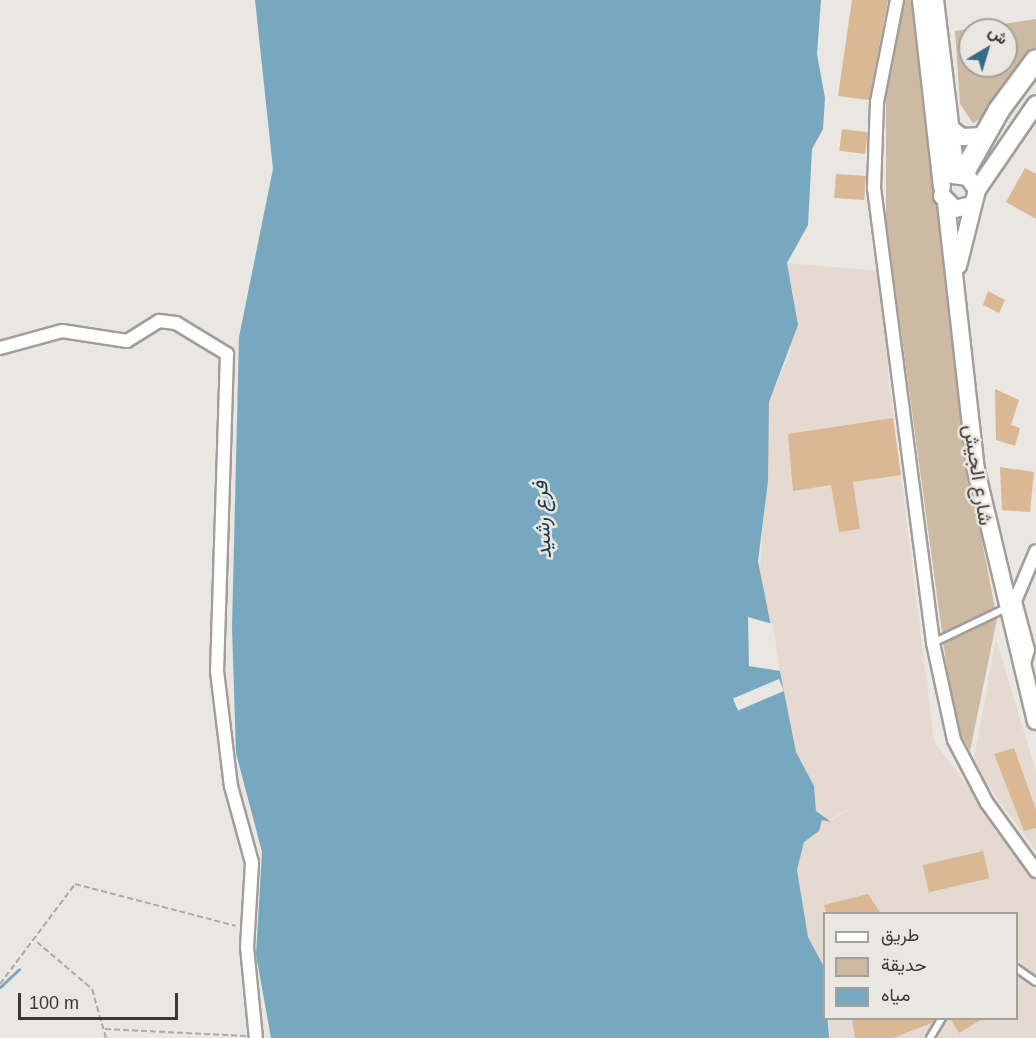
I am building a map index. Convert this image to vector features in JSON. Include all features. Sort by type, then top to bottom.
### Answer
[{"type":"highway","points":[[959,174],[1036,60]]},
{"type":"main road","name":"شارع الجيش","points":[[921,0],[976,470],[1006,608],[1036,721]]},
{"type":"main road","points":[[935,0],[950,128],[959,174],[974,198]]},
{"type":"main road","points":[[959,174],[944,195],[955,209],[974,198],[1036,104]]},
{"type":"main road","points":[[950,128],[968,139],[983,136]]},
{"type":"main road","name":"شارع الجيش","points":[[955,279],[974,198]]},
{"type":"street","points":[[897,0],[877,102],[874,189],[933,643],[954,740],[987,802],[1036,871]]},
{"type":"street","points":[[0,348],[62,331],[127,341],[159,321],[176,323],[227,354],[217,671],[231,786],[252,863],[248,929],[256,1037]]},
{"type":"street","points":[[1023,668],[1028,650],[1015,601],[1036,551]]},
{"type":"lane","points":[[933,643],[1006,608]]},
{"type":"lane","points":[[1018,969],[1036,982]]},
{"type":"lane","points":[[930,1038],[941,1020]]},
{"type":"path","points":[[0,984],[37,942],[75,884],[248,929]]},
{"type":"path","points":[[37,942],[92,989],[105,1029],[105,1038]]},
{"type":"path","points":[[105,1029],[256,1037]]},
{"type":"shaded area","points":[[787,263],[879,271],[884,282],[889,382],[934,742],[1036,876],[1036,1038],[829,1038],[829,1020],[1018,1020],[1018,912],[823,912],[823,965],[808,937],[797,870],[804,842],[819,831],[822,819],[829,822],[869,797],[828,821],[816,811],[814,786],[796,752],[760,577],[769,402],[790,352],[793,292],[786,278]]},
{"type":"shaded area","points":[[996,639],[1036,772],[1036,851],[973,765]]},
{"type":"green space","points":[[901,0],[917,0],[977,515],[997,619],[970,751],[954,721],[886,220],[886,46]]},
{"type":"green space","points":[[1036,19],[1036,48],[1018,73],[1018,22]]},
{"type":"green space","points":[[955,31],[958,31],[958,75]]},
{"type":"green space","points":[[958,78],[1015,78],[988,115],[973,123],[960,104]]},
{"type":"water","name":"فرع رشيد","points":[[255,0],[821,0],[817,54],[825,98],[823,129],[812,149],[808,225],[787,263],[798,325],[769,402],[768,481],[758,561],[796,752],[814,786],[816,811],[831,822],[822,820],[819,831],[804,842],[797,870],[808,937],[823,965],[823,1020],[828,1020],[829,1038],[271,1038],[256,955],[262,852],[236,753],[232,628],[239,337],[273,169]]},
{"type":"pier","points":[[748,617],[773,624],[780,671],[749,666]]},
{"type":"pier","points":[[779,679],[784,691],[738,711],[733,699]]},
{"type":"building","points":[[852,0],[888,0],[869,100],[838,96]]},
{"type":"building","points":[[842,129],[868,132],[865,154],[839,151]]},
{"type":"building","points":[[1025,168],[1036,174],[1036,219],[1006,202]]},
{"type":"building","points":[[836,174],[866,176],[864,200],[834,198]]},
{"type":"building","points":[[988,291],[1005,300],[999,313],[983,305]]},
{"type":"building","points":[[995,389],[1019,400],[1011,425],[1020,428],[1015,446],[996,440]]},
{"type":"building","points":[[893,418],[901,475],[853,482],[860,529],[839,532],[831,485],[793,491],[788,434]]},
{"type":"building","points":[[1000,467],[1034,472],[1030,512],[1002,510]]},
{"type":"building","points":[[1014,748],[1036,810],[1036,828],[1024,831],[994,754]]},
{"type":"building","points":[[983,851],[989,878],[929,892],[923,865]]},
{"type":"building","points":[[868,894],[880,912],[826,912],[824,905]]},
{"type":"building","points":[[852,1020],[934,1020],[934,1022],[893,1038],[855,1038]]},
{"type":"building","points":[[951,1020],[981,1020],[959,1033]]},
{"type":"waterway","points":[[0,987],[19,969]]}]
